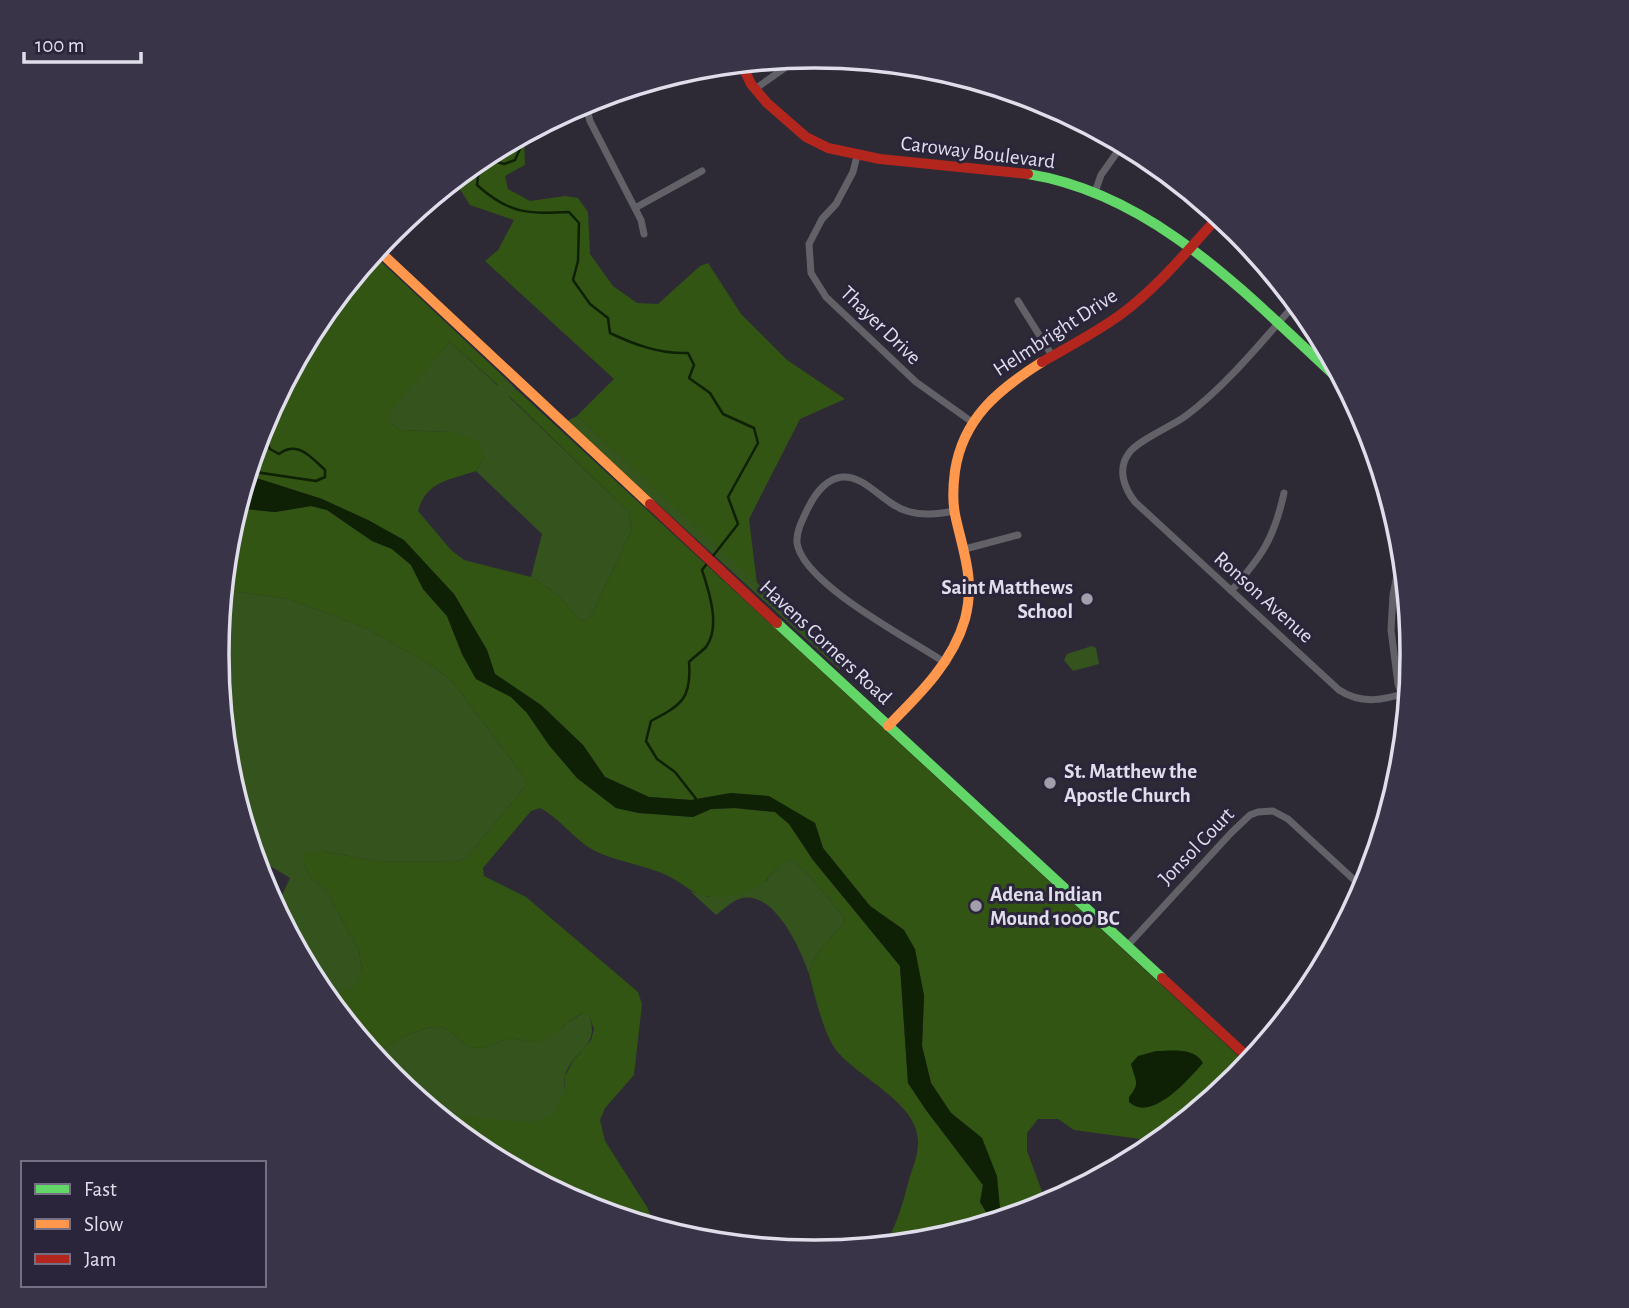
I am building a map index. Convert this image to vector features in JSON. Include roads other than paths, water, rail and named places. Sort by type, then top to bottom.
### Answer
[{"type":"street","points":[[755,89],[782,70]]},
{"type":"street","name":"Caroway Boulevard","points":[[743,73],[765,102],[813,142],[856,156],[1054,178],[1095,191],[1140,212],[1191,247],[1325,367]]},
{"type":"street","points":[[588,114],[635,208],[644,233]]},
{"type":"street","points":[[1095,191],[1101,175],[1117,153]]},
{"type":"street","name":"Thayer Drive","points":[[856,156],[853,172],[836,204],[822,219],[810,244],[811,273],[826,297],[916,382],[972,422]]},
{"type":"street","points":[[635,208],[702,171]]},
{"type":"street","name":"Helmbright Drive","points":[[888,726],[944,662],[954,648],[965,621],[970,595],[965,549],[954,511],[954,476],[959,451],[972,422],[999,392],[1121,314],[1158,283],[1212,224]]},
{"type":"street","name":"Havens Corners Road","points":[[385,256],[1243,1053]]},
{"type":"street","points":[[1018,301],[1053,357]]},
{"type":"street","points":[[1278,324],[1289,311]]},
{"type":"street","name":"Ronson Avenue","points":[[1278,324],[1230,377],[1188,415],[1129,452],[1124,464],[1123,483],[1135,502],[1339,690],[1349,697],[1362,700],[1399,696]]},
{"type":"street","points":[[944,662],[855,608],[807,565],[800,554],[797,541],[801,523],[814,495],[826,483],[845,477],[858,481],[905,511],[929,515],[954,511]]},
{"type":"street","points":[[1231,591],[1255,565],[1270,541],[1284,493]]},
{"type":"street","points":[[965,549],[1018,535]]},
{"type":"street","points":[[1395,583],[1391,630],[1400,669]]},
{"type":"street","name":"Jonsol Court","points":[[1128,945],[1231,833],[1250,815],[1258,812],[1273,811],[1289,819],[1355,880]]},
{"type":"waterway","points":[[497,162],[504,164],[515,160],[520,148]]},
{"type":"waterway","points":[[478,175],[477,185],[509,207],[530,212],[569,212],[579,223],[578,261],[573,280],[590,304],[608,318],[610,333],[648,348],[688,353],[694,365],[689,378],[710,393],[723,414],[754,428],[758,443],[728,497],[738,524],[713,556]]},
{"type":"waterway","points":[[258,472],[316,481],[325,477],[325,470],[304,452],[292,449],[279,454],[270,449],[268,444]]},
{"type":"waterway","points":[[697,800],[675,772],[657,759],[646,741],[651,721],[677,705],[686,693],[689,685],[689,662],[706,647],[710,639],[713,629],[712,609],[702,570],[709,561]]},
{"type":"place","name":"Saint Matthews School","points":[[1087,599]]},
{"type":"place","name":"St. Matthew the Apostle Church","points":[[1050,783]]},
{"type":"place","name":"Adena Indian Mound 1000 BC","points":[[976,906]]}]
